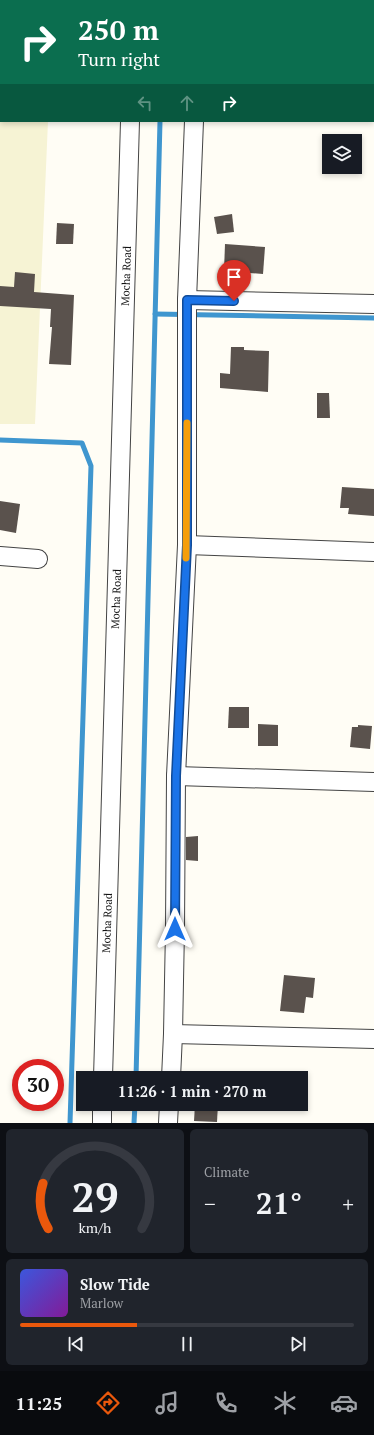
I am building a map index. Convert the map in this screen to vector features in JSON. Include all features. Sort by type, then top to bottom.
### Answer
[{"type":"street","name":"Mocha Road","points":[[103,1071],[130,122]]},
{"type":"street","points":[[171,1071],[174,1034],[176,776],[187,545],[187,300],[194,122]]},
{"type":"street","points":[[187,300],[374,304]]},
{"type":"street","points":[[187,545],[374,552]]},
{"type":"street","points":[[0,556],[38,559]]},
{"type":"street","points":[[176,776],[374,782]]},
{"type":"street","points":[[174,1034],[374,1039]]},
{"type":"street","points":[[102,1111],[102,1123]]},
{"type":"street","points":[[168,1123],[169,1111]]},
{"type":"shaded area","points":[[0,122],[48,122],[35,424],[0,424]]},
{"type":"building","points":[[232,214],[234,232],[217,234],[214,217]]},
{"type":"building","points":[[57,223],[74,224],[73,244],[56,244]]},
{"type":"building","points":[[225,244],[265,247],[263,274],[224,271]]},
{"type":"building","points":[[15,272],[35,274],[34,292],[74,295],[71,365],[49,364],[52,327],[50,327],[51,309],[0,306],[0,286],[14,287]]},
{"type":"building","points":[[231,347],[244,347],[244,350],[269,351],[268,392],[220,388],[220,373],[230,374]]},
{"type":"building","points":[[317,393],[329,393],[330,418],[317,418]]},
{"type":"building","points":[[342,487],[374,489],[374,516],[348,514],[349,508],[340,508]]},
{"type":"building","points":[[0,501],[20,504],[16,533],[0,530]]},
{"type":"building","points":[[229,707],[249,707],[249,728],[228,728]]},
{"type":"building","points":[[258,724],[278,725],[278,746],[258,746]]},
{"type":"building","points":[[358,725],[372,726],[370,749],[350,747],[352,727],[358,727]]},
{"type":"building","points":[[198,836],[198,861],[186,860],[186,837]]},
{"type":"building","points":[[284,975],[315,978],[313,998],[306,997],[304,1013],[280,1011]]},
{"type":"building","points":[[195,1111],[218,1111],[217,1122],[194,1121]]},
{"type":"waterway","points":[[136,1071],[160,122]]},
{"type":"waterway","points":[[155,314],[374,318]]},
{"type":"waterway","points":[[0,440],[82,443],[91,466],[70,1123]]},
{"type":"waterway","points":[[134,1123],[135,1111]]},
{"type":"slow traffic","points":[[186,558],[187,423]]},
{"type":"route","points":[[175,929],[176,776],[187,545],[187,300],[234,301]]}]
